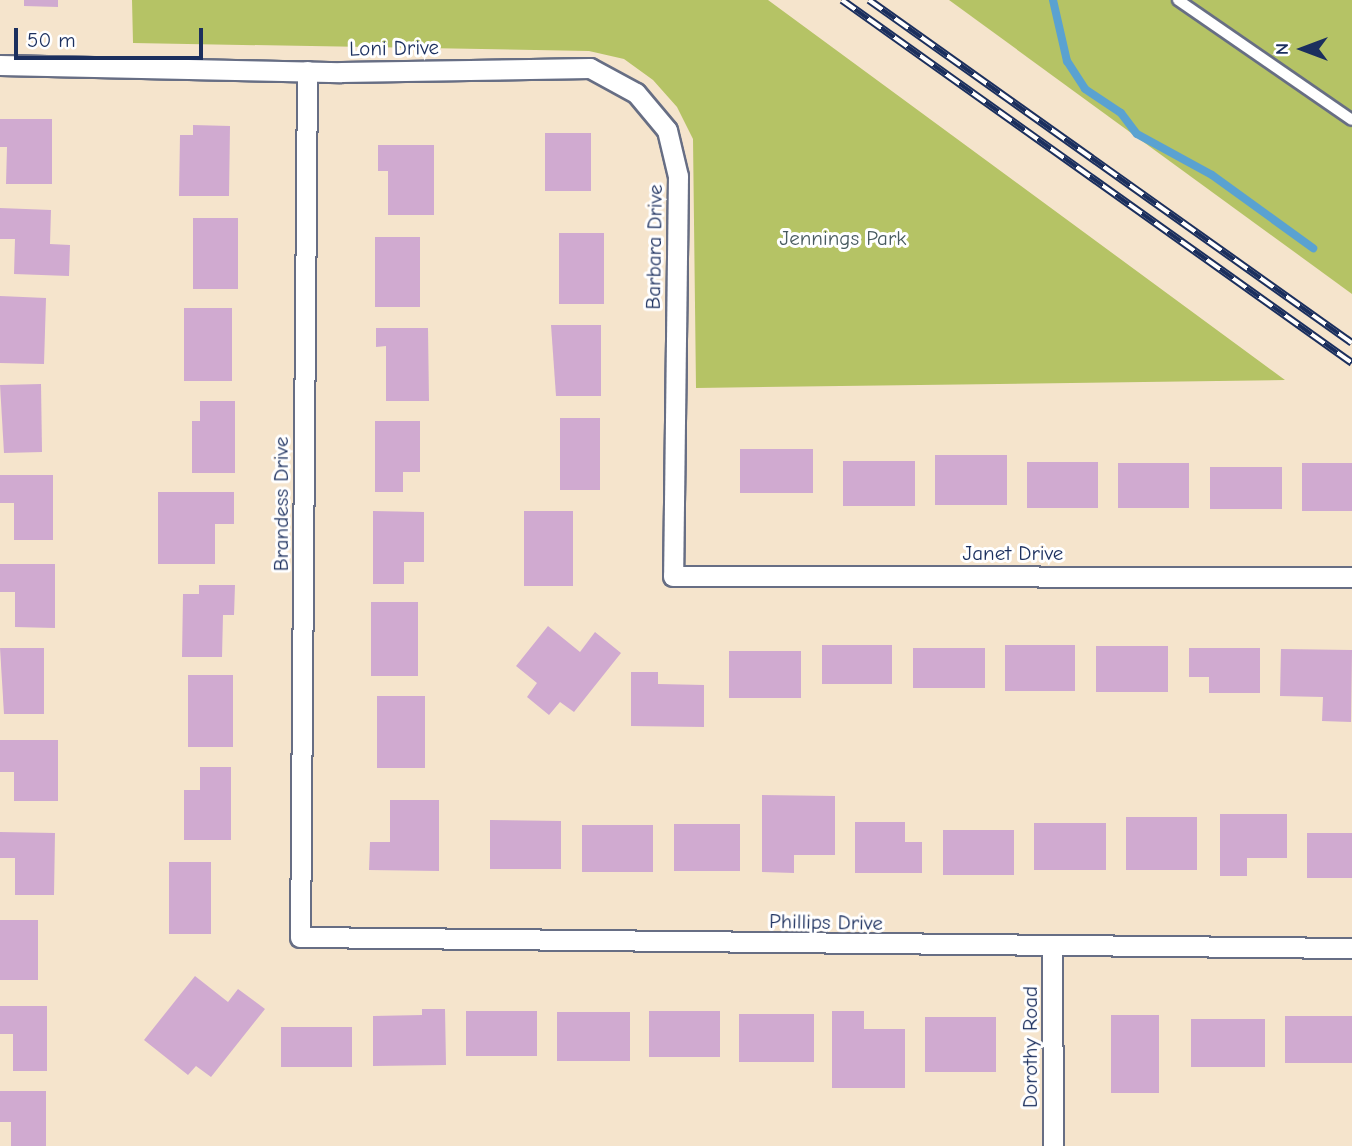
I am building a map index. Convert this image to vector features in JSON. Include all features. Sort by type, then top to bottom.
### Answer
[{"type":"street","name":"Loni Drive","points":[[0,65],[307,71],[481,69]]},
{"type":"street","name":"Barbara Drive","points":[[481,69],[590,68],[636,93],[667,130],[678,176],[673,576]]},
{"type":"street","name":"Brandess Drive","points":[[300,937],[307,71]]},
{"type":"street","name":"Janet Drive","points":[[673,576],[1352,577]]},
{"type":"street","name":"Phillips Drive","points":[[300,937],[1052,948],[1352,948]]},
{"type":"street","name":"Dorothy Road","points":[[1052,948],[1053,1146]]},
{"type":"lane","points":[[1178,0],[1352,120]]},
{"type":"green space","name":"Jennings Park","points":[[132,0],[768,0],[1285,380],[696,388],[693,139],[677,107],[653,80],[624,59],[589,51],[133,43]]},
{"type":"green space","points":[[949,0],[1352,0],[1352,294]]},
{"type":"building","points":[[24,0],[58,0],[58,7],[24,6]]},
{"type":"building","points":[[0,119],[52,119],[52,184],[6,184],[7,147],[0,147]]},
{"type":"building","points":[[193,125],[230,126],[229,196],[179,196],[180,135],[193,135]]},
{"type":"building","points":[[545,133],[591,133],[591,191],[545,191]]},
{"type":"building","points":[[378,145],[434,145],[434,215],[388,215],[388,171],[378,171]]},
{"type":"building","points":[[0,208],[51,210],[50,244],[70,245],[69,276],[14,274],[15,239],[0,239]]},
{"type":"building","points":[[193,218],[238,218],[238,289],[193,289]]},
{"type":"building","points":[[559,233],[604,233],[604,304],[559,304]]},
{"type":"building","points":[[375,237],[420,237],[420,307],[375,307]]},
{"type":"building","points":[[0,296],[46,298],[44,364],[0,363]]},
{"type":"building","points":[[184,308],[232,308],[232,381],[184,381]]},
{"type":"building","points":[[551,325],[601,325],[601,396],[556,396]]},
{"type":"building","points":[[376,328],[428,328],[429,401],[386,401],[386,346],[376,347]]},
{"type":"building","points":[[41,384],[42,452],[4,453],[0,385]]},
{"type":"building","points":[[200,401],[235,401],[235,473],[192,473],[192,421],[200,421]]},
{"type":"building","points":[[560,418],[600,418],[600,490],[560,490]]},
{"type":"building","points":[[375,421],[420,421],[420,472],[403,472],[403,492],[375,492]]},
{"type":"building","points":[[740,449],[813,449],[813,493],[740,493]]},
{"type":"building","points":[[935,455],[1007,455],[1007,505],[935,505]]},
{"type":"building","points":[[843,461],[915,461],[915,506],[843,506]]},
{"type":"building","points":[[1027,462],[1098,462],[1098,508],[1027,508]]},
{"type":"building","points":[[1118,463],[1189,463],[1189,508],[1118,508]]},
{"type":"building","points":[[1302,463],[1352,463],[1352,511],[1302,511]]},
{"type":"building","points":[[1210,467],[1282,467],[1282,509],[1210,509]]},
{"type":"building","points":[[0,475],[53,475],[53,540],[14,540],[14,503],[0,503]]},
{"type":"building","points":[[158,492],[234,492],[234,524],[215,524],[215,564],[158,564]]},
{"type":"building","points":[[373,511],[424,512],[424,562],[404,562],[404,584],[373,584]]},
{"type":"building","points":[[524,511],[573,511],[573,586],[524,586]]},
{"type":"building","points":[[0,564],[55,564],[55,628],[15,627],[15,592],[0,592]]},
{"type":"building","points":[[199,585],[235,585],[234,615],[223,615],[222,657],[182,657],[183,594],[199,594]]},
{"type":"building","points":[[371,602],[418,602],[418,676],[371,676]]},
{"type":"building","points":[[548,626],[580,652],[595,632],[621,653],[574,712],[560,702],[549,715],[527,697],[537,683],[516,666]]},
{"type":"building","points":[[822,645],[892,645],[892,684],[822,684]]},
{"type":"building","points":[[1005,645],[1075,645],[1075,691],[1005,691]]},
{"type":"building","points":[[1096,646],[1168,646],[1168,692],[1096,692]]},
{"type":"building","points":[[0,648],[44,648],[44,714],[4,714]]},
{"type":"building","points":[[913,648],[985,648],[985,688],[913,688]]},
{"type":"building","points":[[1189,648],[1260,648],[1260,693],[1209,693],[1209,677],[1189,677]]},
{"type":"building","points":[[1281,649],[1352,650],[1351,722],[1322,721],[1323,697],[1280,696]]},
{"type":"building","points":[[729,651],[801,651],[801,698],[729,698]]},
{"type":"building","points":[[631,672],[658,672],[658,684],[704,685],[704,727],[631,726]]},
{"type":"building","points":[[188,675],[233,675],[233,747],[188,747]]},
{"type":"building","points":[[377,696],[425,696],[425,768],[377,768]]},
{"type":"building","points":[[0,740],[58,740],[58,801],[14,801],[14,772],[0,772]]},
{"type":"building","points":[[200,767],[231,767],[231,840],[184,840],[184,790],[200,790]]},
{"type":"building","points":[[762,795],[835,796],[835,855],[794,855],[794,873],[762,872]]},
{"type":"building","points":[[390,800],[439,800],[439,871],[369,870],[370,842],[390,842]]},
{"type":"building","points":[[1220,814],[1287,814],[1287,858],[1247,858],[1247,876],[1220,876]]},
{"type":"building","points":[[1126,817],[1197,817],[1197,870],[1126,870]]},
{"type":"building","points":[[490,820],[561,821],[561,869],[490,869]]},
{"type":"building","points":[[855,822],[905,822],[905,842],[922,842],[922,873],[855,873]]},
{"type":"building","points":[[1034,823],[1106,823],[1106,870],[1034,870]]},
{"type":"building","points":[[674,824],[740,824],[740,871],[674,871]]},
{"type":"building","points":[[582,825],[653,825],[653,872],[582,872]]},
{"type":"building","points":[[943,830],[1014,830],[1014,875],[943,875]]},
{"type":"building","points":[[0,832],[55,833],[54,895],[15,895],[15,858],[0,858]]},
{"type":"building","points":[[1307,833],[1352,833],[1352,878],[1307,878]]},
{"type":"building","points":[[169,862],[211,862],[211,934],[169,934]]},
{"type":"building","points":[[0,920],[38,920],[38,980],[0,980]]},
{"type":"building","points":[[195,976],[228,1002],[238,989],[265,1009],[211,1077],[196,1066],[188,1075],[144,1040]]},
{"type":"building","points":[[0,1006],[47,1006],[47,1071],[13,1071],[13,1034],[0,1034]]},
{"type":"building","points":[[422,1009],[445,1009],[446,1065],[373,1066],[373,1016],[422,1015]]},
{"type":"building","points":[[466,1011],[537,1011],[537,1056],[466,1056]]},
{"type":"building","points":[[649,1011],[720,1011],[720,1057],[649,1057]]},
{"type":"building","points":[[832,1011],[864,1011],[864,1029],[905,1029],[905,1088],[832,1088]]},
{"type":"building","points":[[557,1012],[630,1012],[630,1061],[557,1061]]},
{"type":"building","points":[[739,1014],[814,1014],[814,1062],[739,1062]]},
{"type":"building","points":[[1111,1015],[1159,1015],[1159,1093],[1111,1093]]},
{"type":"building","points":[[1285,1016],[1352,1016],[1352,1063],[1285,1063]]},
{"type":"building","points":[[925,1017],[996,1017],[996,1072],[925,1072]]},
{"type":"building","points":[[1191,1019],[1265,1019],[1265,1067],[1191,1067]]},
{"type":"building","points":[[281,1027],[352,1027],[352,1067],[281,1067]]},
{"type":"building","points":[[0,1091],[46,1091],[46,1146],[11,1146],[11,1122],[0,1122]]},
{"type":"waterway","points":[[1053,0],[1067,61],[1085,89],[1121,113],[1137,134],[1212,175],[1313,248]]},
{"type":"railway","points":[[842,0],[1352,363]]},
{"type":"railway","points":[[869,0],[1352,343]]}]
